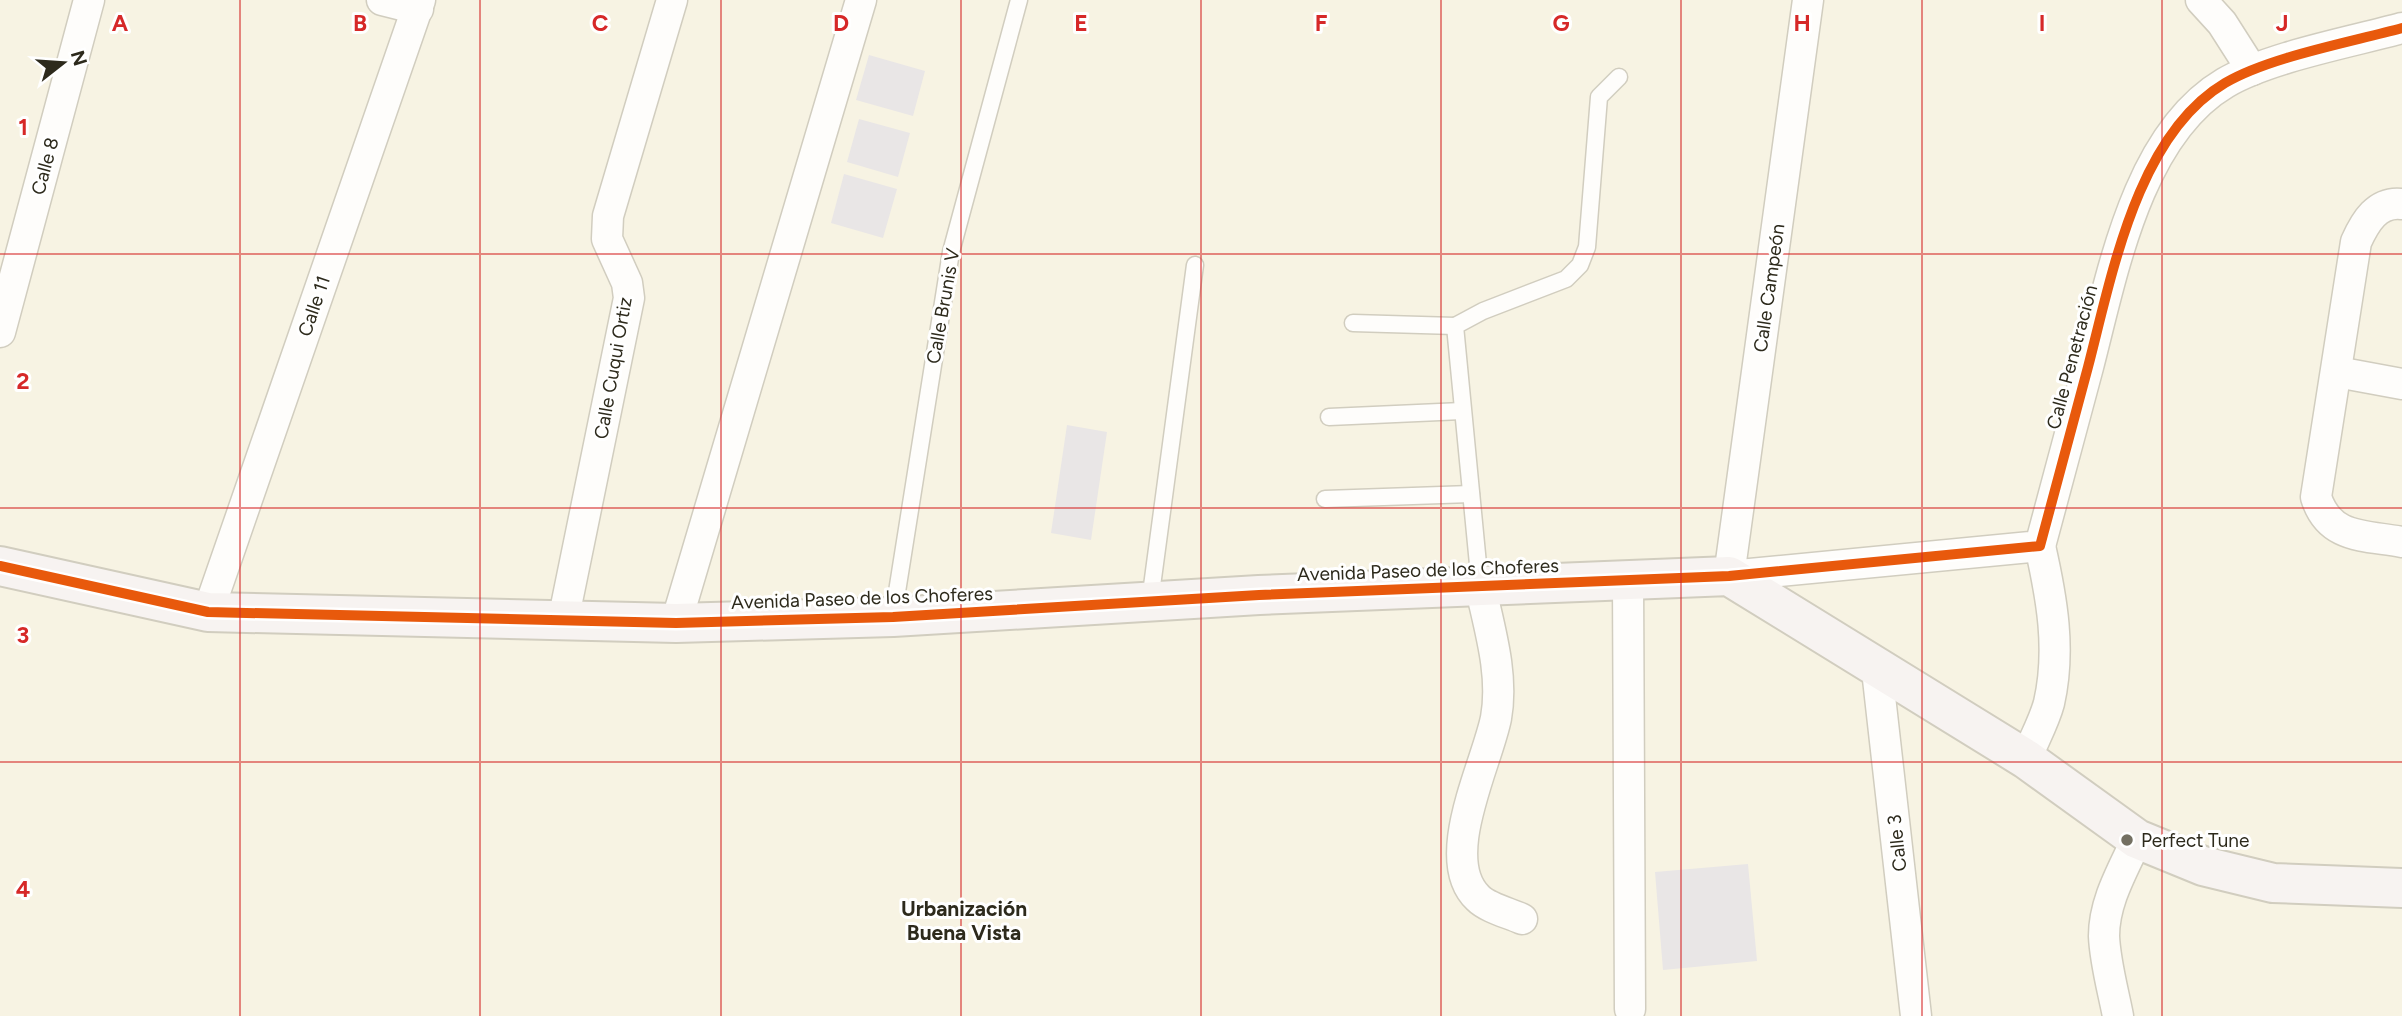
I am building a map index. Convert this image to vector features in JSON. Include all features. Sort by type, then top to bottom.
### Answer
[{"type":"street","name":"Calle 8","points":[[0,332],[89,0]]},
{"type":"street","points":[[382,0],[419,5]]},
{"type":"street","name":"Calle Cuqui Ortiz","points":[[563,621],[629,298],[627,283],[607,239],[608,216],[672,0]]},
{"type":"street","points":[[676,623],[861,0]]},
{"type":"street","name":"Calle Campeón","points":[[1729,576],[1808,0]]},
{"type":"street","points":[[2201,0],[2222,23],[2252,70]]},
{"type":"street","name":"Calle 11","points":[[208,612],[419,5]]},
{"type":"street","name":"Calle Penetración","points":[[2040,546],[2111,279],[2138,197],[2156,159],[2185,116],[2224,83],[2252,70],[2402,27]]},
{"type":"street","points":[[2402,204],[2376,210],[2363,225],[2356,242],[2337,372],[2317,476],[2316,497],[2322,513],[2332,526],[2351,533],[2402,542]]},
{"type":"street","points":[[2337,372],[2402,384]]},
{"type":"street","points":[[1729,576],[2040,546],[2051,594],[2056,649],[2048,705],[2026,759]]},
{"type":"street","name":"Avenida Paseo de los Choferes","points":[[0,566],[208,612],[676,623],[893,617],[1150,601],[1729,576]]},
{"type":"street","points":[[1729,576],[1877,670],[2026,759],[2137,839],[2203,866],[2273,883],[2402,888]]},
{"type":"street","points":[[1628,579],[1630,1009]]},
{"type":"street","points":[[1480,585],[1494,646],[1496,717],[1465,826],[1461,856],[1467,880],[1478,899],[1522,919]]},
{"type":"street","name":"Calle 3","points":[[1877,670],[1916,1016]]},
{"type":"street","points":[[2118,1016],[2104,937],[2113,892],[2137,839]]},
{"type":"lane","name":"Calle Brunis V","points":[[893,617],[951,252],[1020,0]]},
{"type":"lane","points":[[1353,323],[1455,327],[1483,311],[1566,279],[1580,265],[1587,247],[1599,97],[1619,77]]},
{"type":"lane","points":[[1150,601],[1195,265]]},
{"type":"lane","points":[[1455,327],[1480,585]]},
{"type":"lane","points":[[1329,417],[1462,411]]},
{"type":"lane","points":[[1325,499],[1471,494]]},
{"type":"building","points":[[869,55],[925,71],[913,116],[856,100]]},
{"type":"building","points":[[859,119],[910,133],[898,177],[847,162]]},
{"type":"building","points":[[844,174],[897,189],[883,238],[831,223]]},
{"type":"building","points":[[1067,425],[1107,432],[1091,540],[1051,533]]},
{"type":"building","points":[[1748,864],[1757,961],[1663,970],[1655,872]]},
{"type":"cycle path","points":[[0,566],[208,612],[676,623],[893,617],[1259,595],[1729,576],[2040,546],[2119,250],[2149,171],[2170,136],[2195,106],[2225,83],[2243,74],[2311,51],[2402,28]]},
{"type":"place","name":"Perfect Tune","points":[[2127,840]]},
{"type":"district","name":"Urbanización Buena Vista","points":[[964,920]]}]
